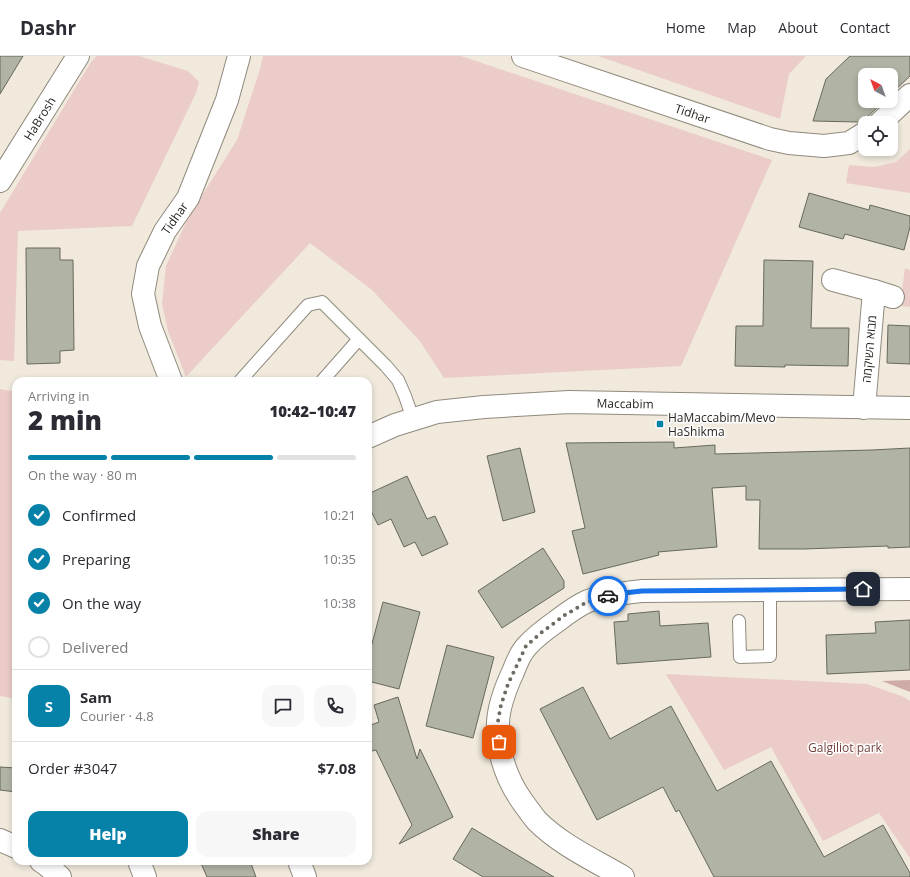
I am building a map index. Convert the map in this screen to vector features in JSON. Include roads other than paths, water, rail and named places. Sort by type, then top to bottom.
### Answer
[{"type":"street","name":"HaBrosh","points":[[0,181],[78,56]]},
{"type":"street","name":"Tidhar","points":[[523,56],[789,143],[824,146],[849,143],[858,137]]},
{"type":"street","name":"Tidhar","points":[[169,377],[150,326],[143,294],[148,266],[165,231],[188,198],[227,100],[236,57]]},
{"type":"street","points":[[887,116],[910,94]]},
{"type":"street","name":"מבוא השיקמה","points":[[833,280],[884,294],[864,408]]},
{"type":"street","name":"Maccabim","points":[[372,435],[394,425],[437,412],[484,407],[569,402],[910,408]]},
{"type":"street","points":[[623,877],[570,847],[537,820],[511,784],[504,766],[499,742],[498,721],[501,705],[508,684],[526,646],[565,615],[587,602],[615,594],[642,591],[910,589]]},
{"type":"street","points":[[0,840],[12,844]]},
{"type":"street","points":[[0,853],[12,852]]},
{"type":"street","points":[[47,865],[60,877]]},
{"type":"street","points":[[140,865],[145,877]]},
{"type":"street","points":[[300,865],[305,877]]},
{"type":"lane","points":[[244,377],[308,304],[322,302],[398,380],[413,419]]},
{"type":"lane","points":[[326,377],[359,339]]},
{"type":"lane","points":[[739,621],[740,657],[770,656],[770,590]]},
{"type":"place","name":"HaMaccabim/Mevo HaShikma","points":[[660,424]]},
{"type":"park label","name":"Galgiliot park","points":[[845,747]]}]
